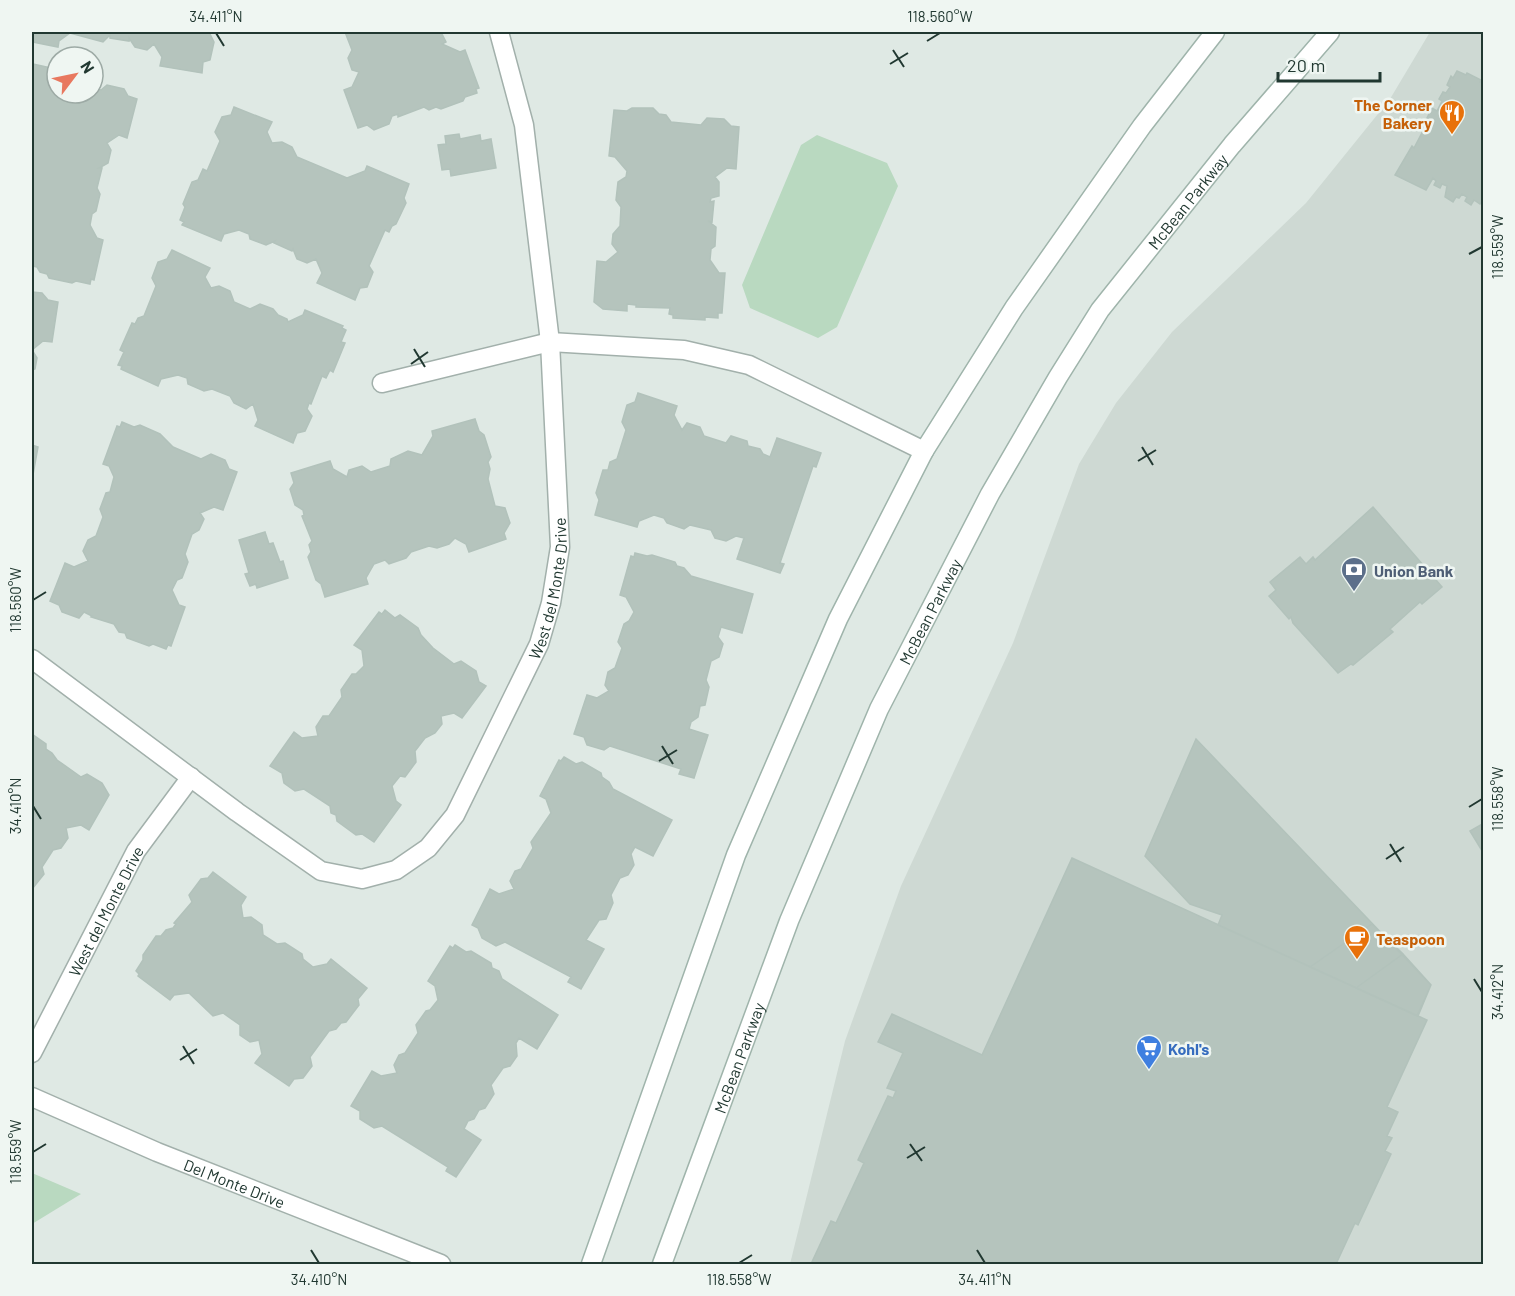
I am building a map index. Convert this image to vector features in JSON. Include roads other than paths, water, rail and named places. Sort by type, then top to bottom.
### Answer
[{"type":"main road","name":"West del Monte Drive","points":[[32,659],[321,871],[362,879],[396,870],[428,848],[455,815],[539,644],[551,603],[560,547],[550,342],[524,125],[499,32]]},
{"type":"main road","points":[[591,1264],[736,855],[838,619],[924,451],[1014,308],[1142,126],[1215,32]]},
{"type":"main road","name":"McBean Parkway","points":[[662,1264],[789,921],[879,709],[990,494],[1058,376],[1100,310],[1232,146],[1330,32]]},
{"type":"main road","points":[[382,383],[550,342],[684,350],[749,365],[924,451]]},
{"type":"main road","name":"West del Monte Drive","points":[[32,1053],[136,850],[191,777]]},
{"type":"main road","name":"Del Monte Drive","points":[[32,1097],[157,1152],[441,1264]]},
{"type":"place","name":"The Corner Bakery","points":[[1452,136]]},
{"type":"place","name":"Union Bank","points":[[1354,593]]},
{"type":"place","name":"Teaspoon","points":[[1357,961]]},
{"type":"place","name":"Kohl's","points":[[1149,1071]]}]
